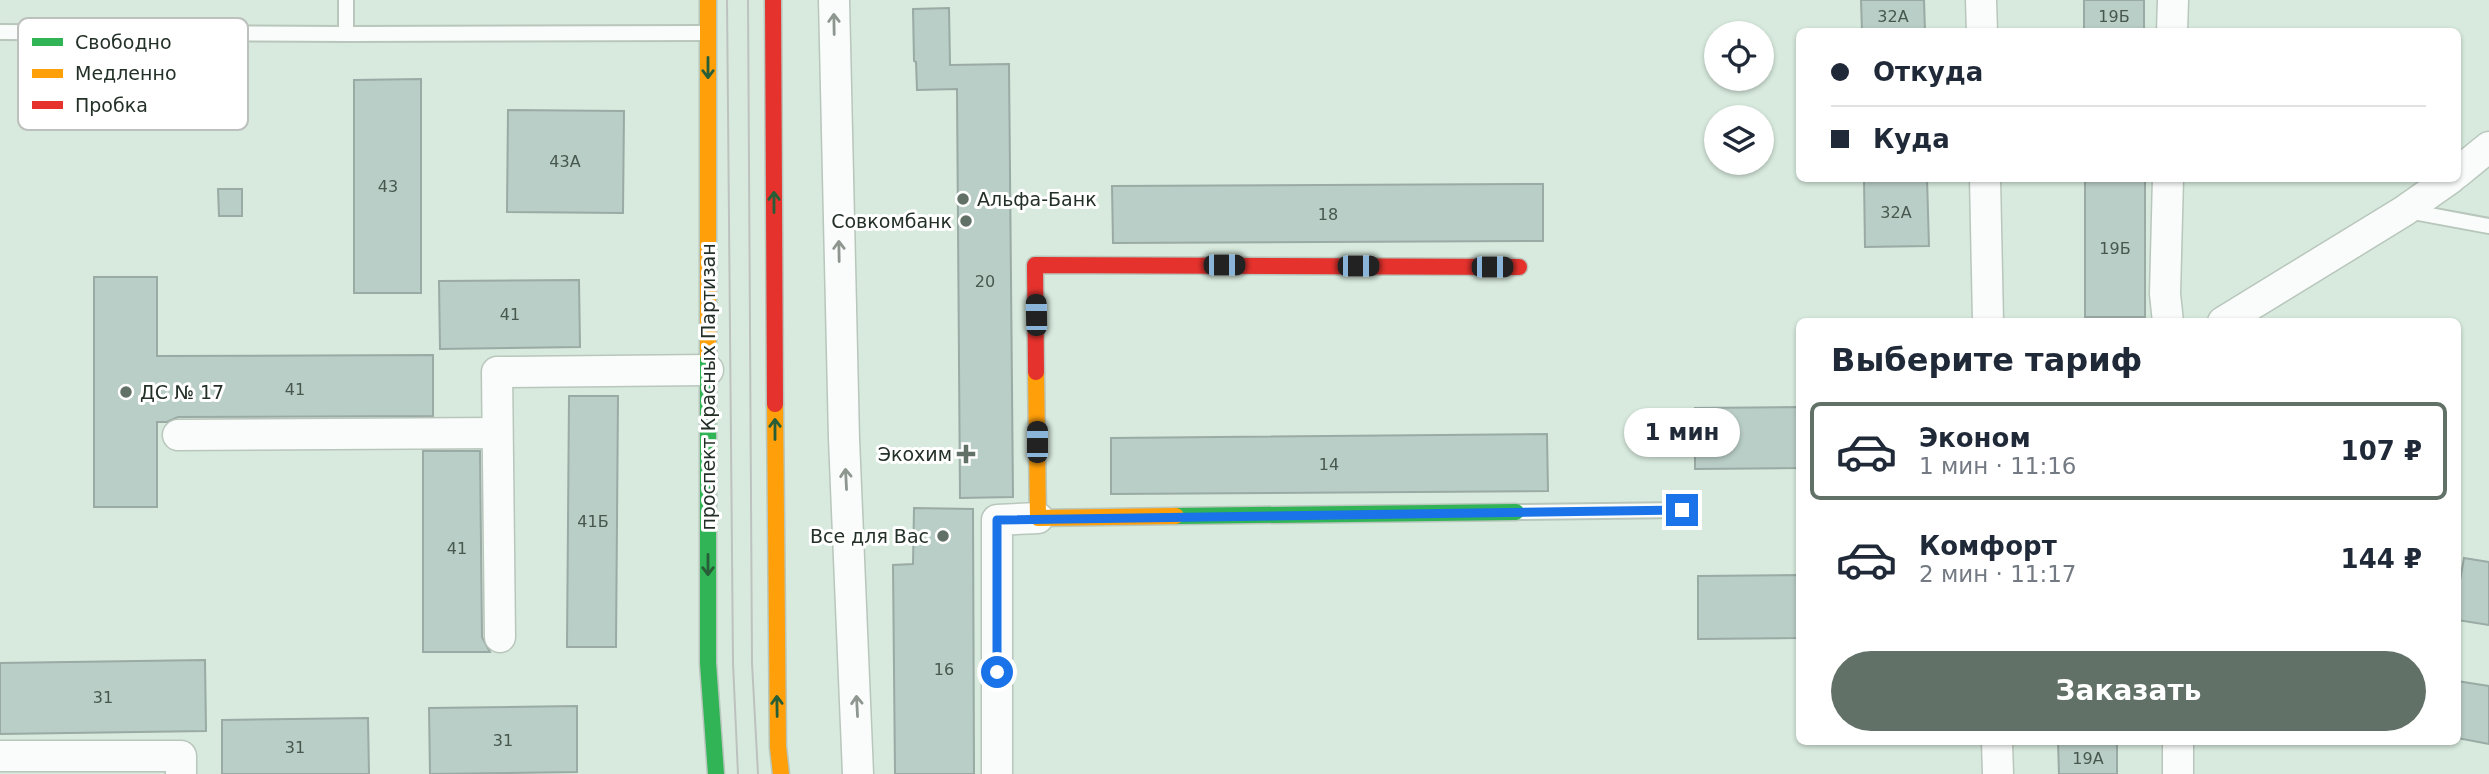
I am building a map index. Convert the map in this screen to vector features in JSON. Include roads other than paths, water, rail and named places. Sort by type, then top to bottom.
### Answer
[{"type":"main road","name":"проспект Красных Партизан","points":[[708,0],[708,663],[716,774]]},
{"type":"main road","points":[[773,0],[776,655],[781,774]]},
{"type":"main road","points":[[1517,512],[1038,518],[1035,265],[1519,267]]},
{"type":"street","points":[[834,0],[844,439],[858,774]]},
{"type":"street","points":[[1981,0],[1982,28]]},
{"type":"street","points":[[2172,28],[2173,0]]},
{"type":"street","points":[[2461,170],[2489,147]]},
{"type":"street","points":[[1985,182],[1988,318]]},
{"type":"street","points":[[2168,182],[2165,294],[2168,318]]},
{"type":"street","points":[[2230,318],[2404,211],[2445,182]]},
{"type":"street","points":[[500,638],[497,372],[708,370]]},
{"type":"street","points":[[178,435],[497,433]]},
{"type":"street","points":[[997,774],[997,520],[1038,518]]},
{"type":"street","points":[[1997,745],[1998,774]]},
{"type":"street","points":[[2178,745],[2178,774]]},
{"type":"street","points":[[0,755],[181,756],[181,774]]},
{"type":"lane","points":[[346,0],[346,34]]},
{"type":"lane","points":[[0,32],[18,32]]},
{"type":"lane","points":[[248,33],[709,33]]},
{"type":"lane","points":[[2404,211],[2489,226]]},
{"type":"lane","points":[[1517,512],[1682,510]]},
{"type":"tram line","points":[[727,0],[733,663],[738,774]]},
{"type":"tram line","points":[[748,0],[752,663],[758,774]]},
{"type":"place","name":"Альфа-Банк","points":[[963,199]]},
{"type":"place","name":"Совкомбанк","points":[[966,221]]},
{"type":"place","name":"ДС № 17","points":[[126,392]]},
{"type":"place","name":"Экохим","points":[[966,454]]},
{"type":"place","name":"Все для Вас","points":[[943,536]]}]
